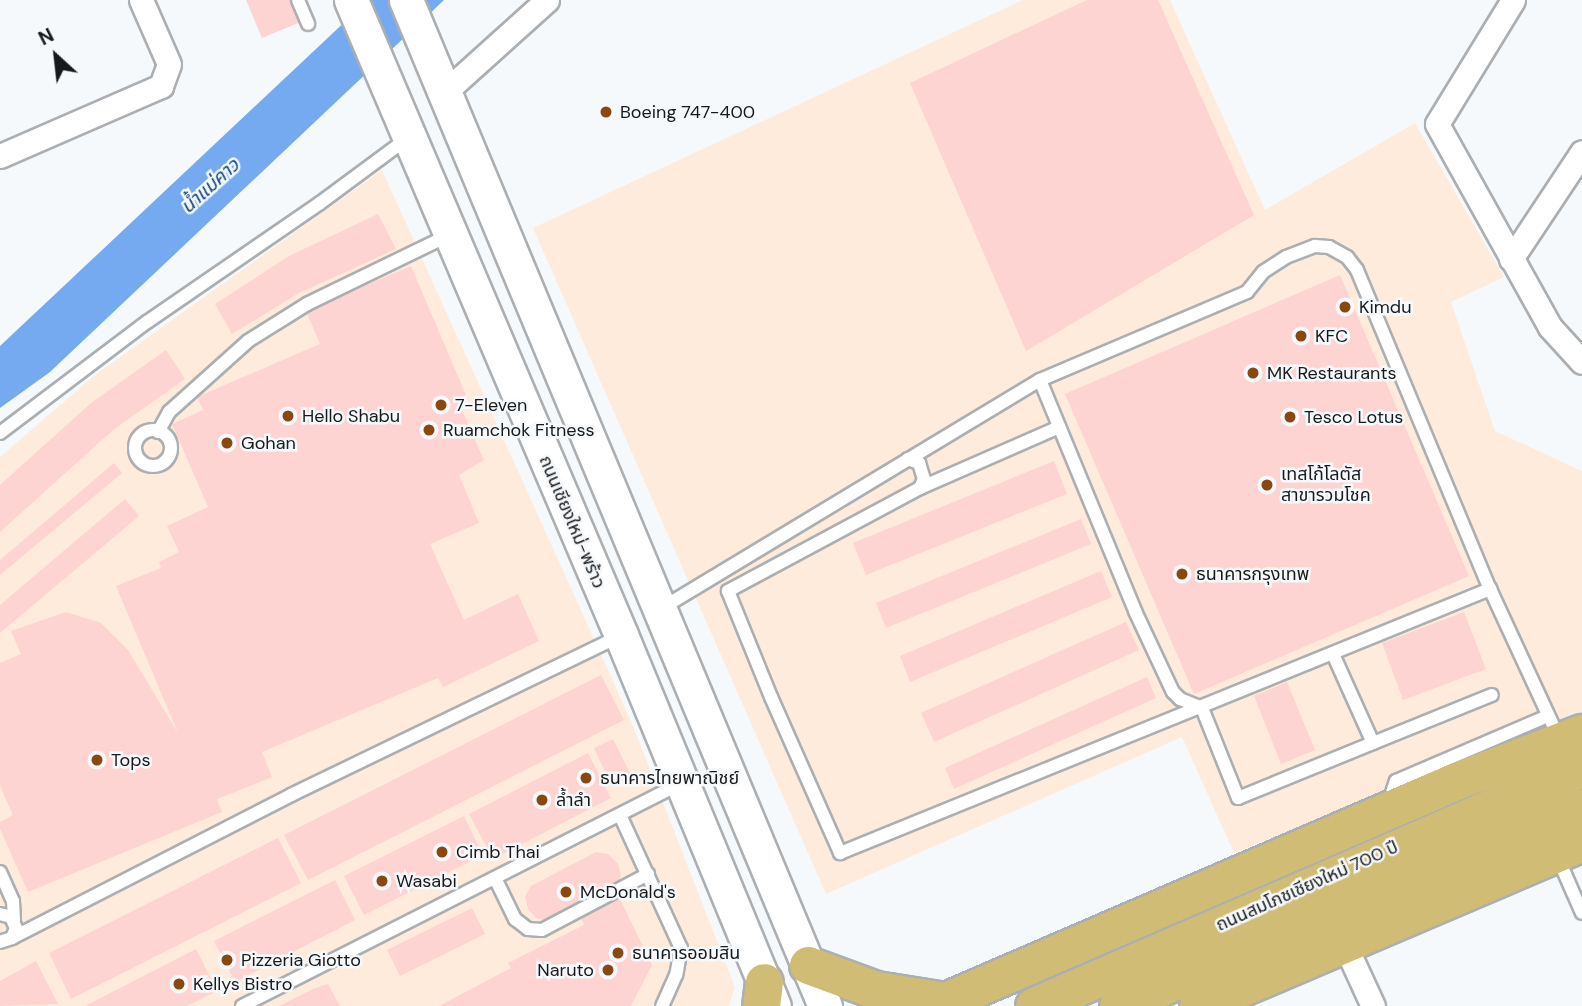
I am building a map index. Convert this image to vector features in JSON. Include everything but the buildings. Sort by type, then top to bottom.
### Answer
[{"type":"main road","name":"ถนนเชียงใหม่-พร้าว","points":[[351,0],[621,635],[767,998]]},
{"type":"main road","points":[[406,0],[825,1006]]},
{"type":"main road","points":[[808,965],[876,990],[939,1004],[1388,811],[1563,730]]},
{"type":"main road","name":"ถนนสมโภชเชียงใหม่ 700 ปี","points":[[1034,1006],[1582,768]]},
{"type":"main road","name":"ถนนสมโภชเชียงใหม่ 700 ปี","points":[[1118,1006],[1465,854],[1582,808]]},
{"type":"main road","points":[[1198,1006],[1253,995],[1344,943],[1569,848]]},
{"type":"street","points":[[0,156],[161,86],[169,64],[141,0]]},
{"type":"street","points":[[441,79],[547,0]]},
{"type":"street","points":[[1513,0],[1437,124],[1550,327],[1582,362]]},
{"type":"street","points":[[1511,259],[1582,152]]},
{"type":"street","points":[[1344,943],[1373,1006]]},
{"type":"lane","points":[[298,0],[308,24]]},
{"type":"lane","points":[[0,433],[147,322],[409,138]]},
{"type":"lane","points":[[158,432],[169,412],[248,341],[307,304],[449,234]]},
{"type":"lane","points":[[661,608],[1040,380],[1247,292],[1263,272],[1286,257],[1315,246],[1338,250],[1357,270],[1490,589],[1563,730]]},
{"type":"lane","points":[[1040,380],[1135,611],[1173,692],[1180,699],[1202,708],[1238,798],[1492,695]]},
{"type":"lane","points":[[1059,427],[919,488],[728,591],[775,708],[840,853],[1490,589]]},
{"type":"lane","points":[[908,460],[919,463],[924,479],[919,488]]},
{"type":"lane","points":[[4,942],[291,794],[621,635]]},
{"type":"lane","points":[[1333,654],[1373,743]]},
{"type":"lane","points":[[242,1006],[682,783]]},
{"type":"lane","points":[[620,814],[681,948],[676,975],[662,1006]]},
{"type":"lane","points":[[1569,848],[1582,913]]},
{"type":"lane","points":[[0,872],[13,901],[16,930],[4,942]]},
{"type":"lane","points":[[495,878],[515,919],[527,929],[542,930],[648,874]]},
{"type":"lane","points":[[0,914],[14,920]]},
{"type":"shaded area","points":[[1023,0],[1170,0],[1265,210],[1415,123],[1504,277],[1451,302],[1495,431],[1582,471],[1582,713],[1234,853],[1182,737],[826,894],[533,228]]},
{"type":"shaded area","points":[[382,170],[631,721],[735,987],[729,1006],[0,1006],[0,457],[95,375]]},
{"type":"water","name":"น้ำแม่คาว","points":[[368,0],[444,0],[50,372],[0,408],[0,346]]},
{"type":"place","name":"Boeing 747-400","points":[[606,112]]},
{"type":"place","name":"Kimdu","points":[[1345,307]]},
{"type":"place","name":"KFC","points":[[1301,336]]},
{"type":"place","name":"MK Restaurants","points":[[1253,373]]},
{"type":"place","name":"7-Eleven","points":[[441,405]]},
{"type":"place","name":"Hello Shabu","points":[[288,416]]},
{"type":"place","name":"Tesco Lotus","points":[[1290,417]]},
{"type":"place","name":"Ruamchok Fitness","points":[[429,430]]},
{"type":"place","name":"Gohan","points":[[227,443]]},
{"type":"place","name":"เทสโก้โลตัส สาขารวมโชค","points":[[1267,485]]},
{"type":"place","name":"ธนาคารกรุงเทพ","points":[[1182,574]]},
{"type":"place","name":"Tops","points":[[97,760]]},
{"type":"place","name":"ธนาคารไทยพาณิชย์","points":[[586,778]]},
{"type":"place","name":"ล้ำลำ","points":[[542,800]]},
{"type":"place","name":"Cimb Thai","points":[[442,852]]},
{"type":"place","name":"Wasabi","points":[[382,881]]},
{"type":"place","name":"McDonald's","points":[[566,892]]},
{"type":"place","name":"ธนาคารออมสิน","points":[[618,953]]},
{"type":"place","name":"Pizzeria Giotto","points":[[227,960]]},
{"type":"place","name":"Naruto","points":[[608,970]]},
{"type":"place","name":"Kellys Bistro","points":[[179,984]]}]
